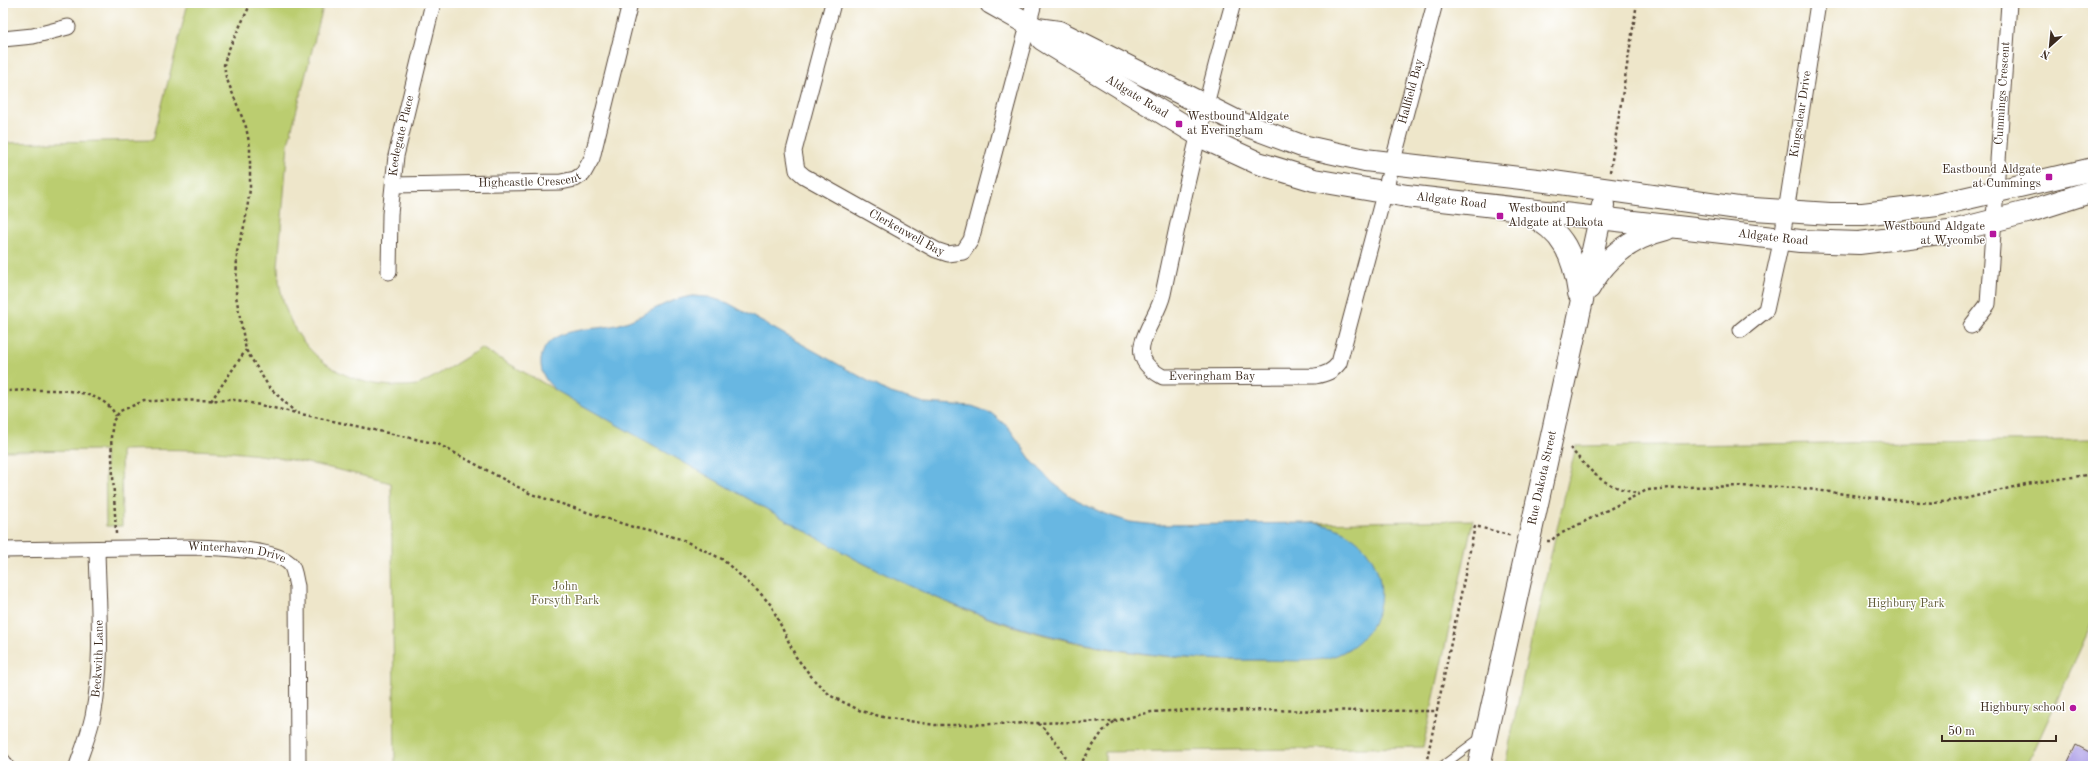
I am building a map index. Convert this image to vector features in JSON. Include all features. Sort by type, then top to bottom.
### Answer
[{"type":"street","name":"Keelegate Place","points":[[389,272],[390,214],[397,150],[433,3]]},
{"type":"street","name":"Highcastle Crescent","points":[[394,184],[549,183],[575,179],[583,174],[592,158],[630,3]]},
{"type":"street","name":"Clerkenwell Bay","points":[[833,3],[794,151],[797,170],[804,176],[936,250],[948,254],[963,252],[971,240],[1033,26]]},
{"type":"street","name":"Aldgate Road","points":[[991,3],[1033,26],[1059,32],[1202,121],[1243,156],[1283,172],[1314,180],[1388,178],[1607,190],[1738,208],[1784,225],[1825,243],[1859,244],[1924,237],[2093,169]]},
{"type":"street","points":[[1033,26],[1034,3]]},
{"type":"street","name":"Everingham Bay","points":[[1233,3],[1202,121],[1162,296],[1142,345],[1143,358],[1146,367],[1163,377],[1315,376],[1325,374],[1333,370],[1343,356],[1388,178]]},
{"type":"street","name":"Hallfield Bay","points":[[1388,178],[1434,3]]},
{"type":"street","name":"Kingsclear Drive","points":[[1741,330],[1766,310],[1784,225],[1818,3]]},
{"type":"street","name":"Cummings Crescent","points":[[1971,326],[1988,304],[1996,207],[2009,3]]},
{"type":"street","name":"Aldgate Road","points":[[1033,26],[1042,39],[1053,46],[1202,121],[1240,123],[1302,146],[1333,154],[1388,178],[1518,210],[1676,227],[1784,225],[1830,214],[1862,214],[1937,205],[1996,207],[2093,191]]},
{"type":"street","points":[[3,40],[33,36],[68,27]]},
{"type":"street","name":"Rue Dakota Street","points":[[1478,766],[1607,190]]},
{"type":"street","points":[[1518,210],[1541,220],[1553,229],[1564,244],[1576,273],[1581,304]]},
{"type":"street","points":[[1581,304],[1604,265],[1619,250],[1636,238],[1649,233],[1676,227]]},
{"type":"street","name":"Winterhaven Drive","points":[[3,550],[192,548],[260,552],[280,558],[290,565],[297,586],[298,766]]},
{"type":"street","name":"Beckwith Lane","points":[[77,766],[87,739],[93,716],[99,663],[97,549]]},
{"type":"street","points":[[3,761],[6,766]]},
{"type":"lane","points":[[1442,766],[1484,736]]},
{"type":"path","points":[[251,3],[227,53],[224,65],[226,77],[246,128],[250,147],[250,189],[245,223],[237,252],[236,296],[246,350],[269,387],[295,412]]},
{"type":"path","points":[[1607,190],[1618,133],[1638,3]]},
{"type":"path","points":[[211,401],[246,350]]},
{"type":"path","points":[[3,391],[71,392],[90,394],[112,408],[116,417]]},
{"type":"path","points":[[116,548],[111,437],[114,421],[120,411],[144,401],[237,400],[438,444],[531,494],[636,528],[681,539],[722,559],[760,593],[771,606],[796,657],[815,681],[831,696],[861,711],[904,721],[935,725],[1115,721],[1151,712],[1193,710],[1436,711]]},
{"type":"path","points":[[1570,448],[1598,478],[1610,486],[1640,494]]},
{"type":"path","points":[[1426,764],[1475,526],[1537,542],[1551,541],[1556,536],[1647,490],[1682,486],[1736,484],[1801,488],[1880,499],[1934,503],[1964,499],[2026,484],[2093,474]]},
{"type":"path","points":[[1079,766],[1103,731],[1115,721]]},
{"type":"path","points":[[1038,723],[1052,736],[1065,754],[1069,766]]},
{"type":"green space","name":"John Forsyth Park","points":[[188,3],[324,3],[288,144],[278,267],[282,295],[290,320],[303,341],[320,359],[340,372],[363,381],[389,386],[417,385],[481,348],[857,560],[917,589],[989,619],[1027,630],[1065,640],[1142,654],[1221,660],[1305,660],[1327,657],[1349,649],[1323,524],[1312,523],[1473,520],[1423,747],[1105,752],[1105,766],[395,766],[391,483],[318,465],[254,454],[197,450],[121,450],[122,526],[106,526],[105,450],[3,451],[3,143],[153,140]]},
{"type":"green space","name":"Highbury Park","points":[[2093,440],[2093,621],[2027,766],[1505,766],[1523,677],[1576,446]]},
{"type":"water","points":[[693,296],[708,297],[728,303],[888,392],[924,403],[972,406],[991,413],[1009,428],[1032,461],[1053,483],[1077,501],[1105,514],[1130,522],[1156,525],[1312,523],[1338,529],[1358,542],[1372,559],[1380,580],[1380,602],[1373,623],[1359,641],[1337,655],[1310,661],[1183,658],[1105,648],[1029,630],[954,605],[905,584],[857,560],[557,391],[545,378],[541,360],[544,348],[551,340],[572,332],[620,324],[639,317],[665,304]]},
{"type":"building","name":"Highbury school","points":[[2076,745],[2093,754],[2093,766],[2066,766]]},
{"type":"place","name":"Westbound Aldgate at Everingham","points":[[1179,124]]},
{"type":"place","name":"Eastbound Aldgate at Cummings","points":[[2049,177]]},
{"type":"place","name":"Westbound Aldgate at Dakota","points":[[1500,216]]},
{"type":"place","name":"Westbound Aldgate at Wycombe","points":[[1993,234]]},
{"type":"place","name":"Highbury school","points":[[2073,708]]}]
